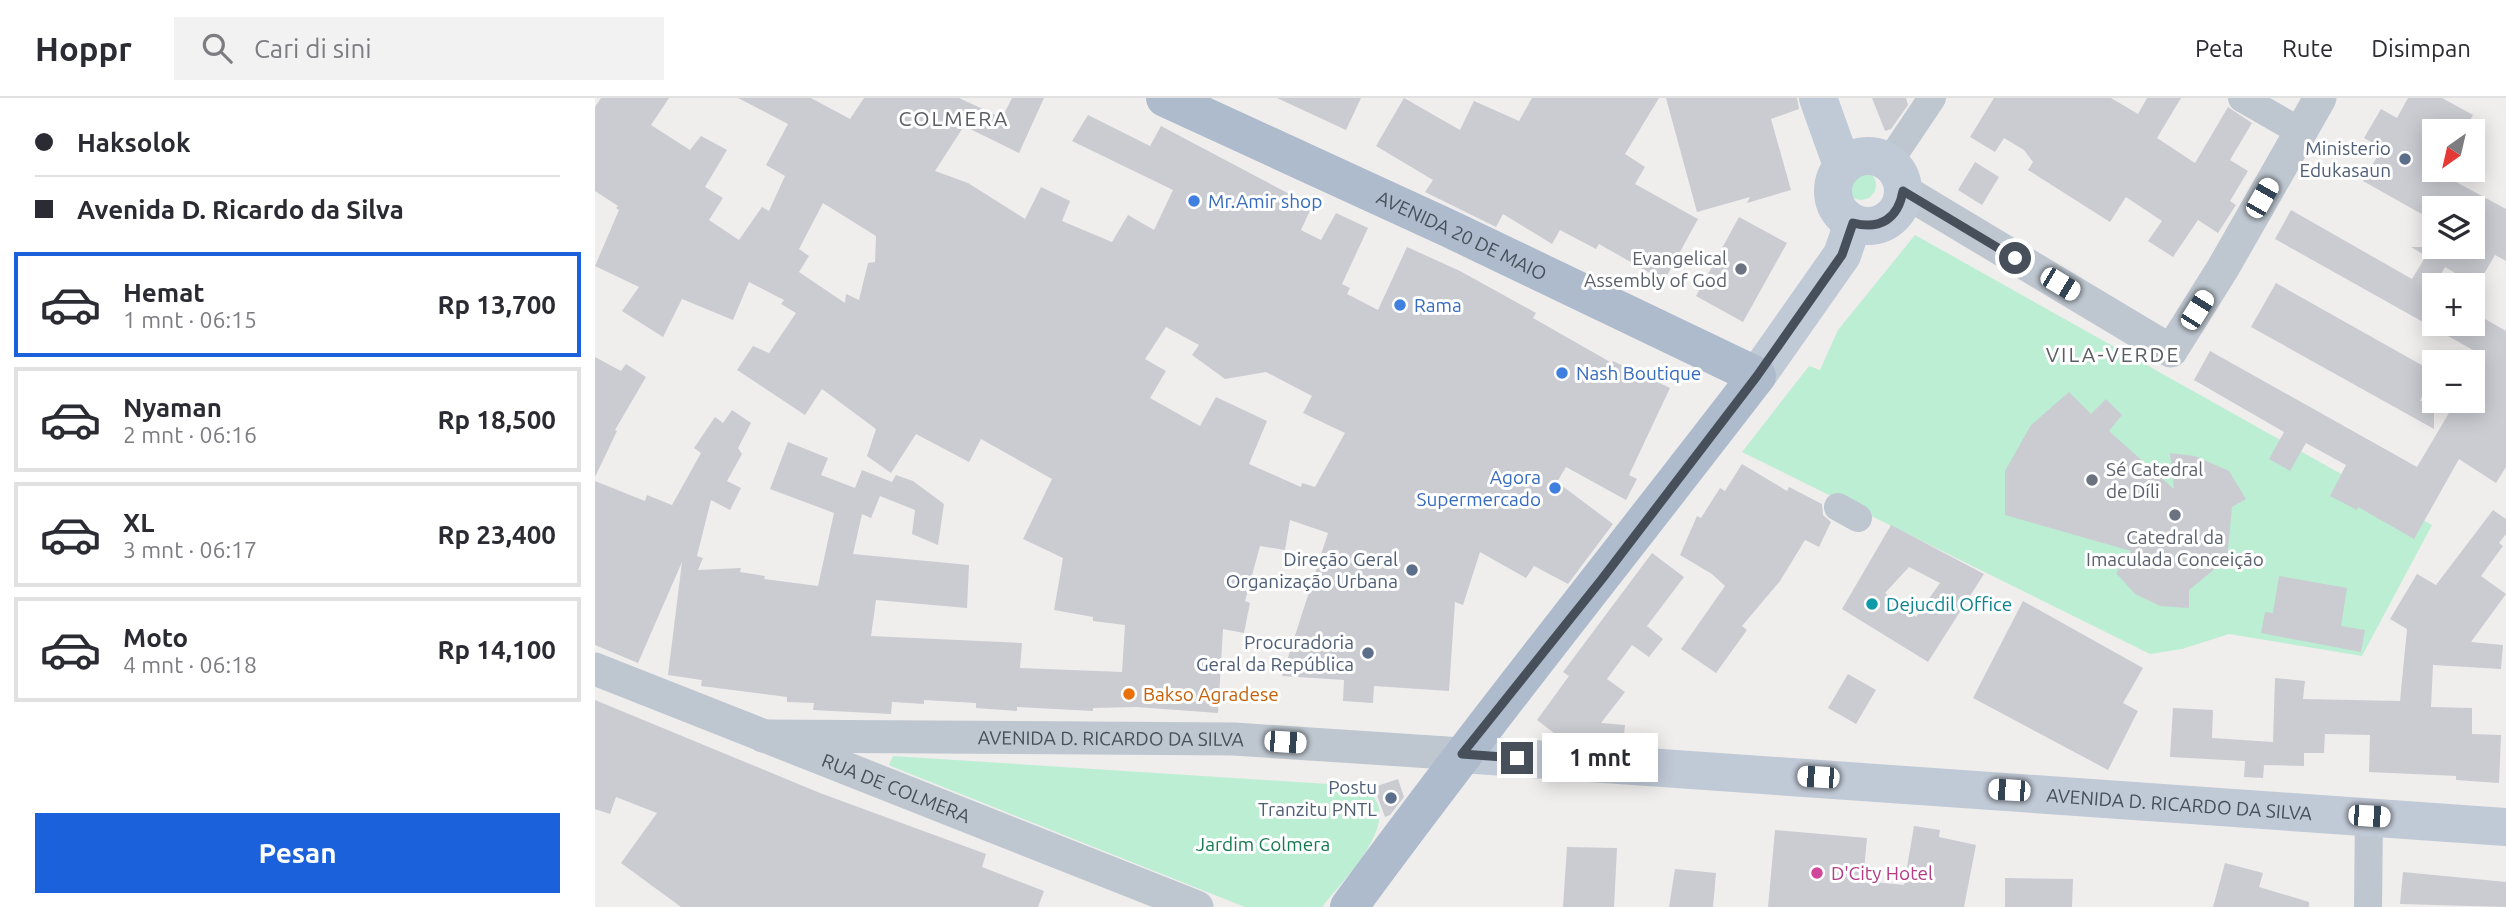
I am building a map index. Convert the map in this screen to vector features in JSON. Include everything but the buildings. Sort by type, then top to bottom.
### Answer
[{"type":"main road","name":"AVENIDA 20 DE MAIO","points":[[1165,98],[1448,228],[1757,376]]},
{"type":"main road","points":[[1818,98],[1842,165]]},
{"type":"main road","points":[[1873,155],[1896,176],[1896,213],[1887,221],[1876,225],[1853,223],[1843,216],[1832,197],[1832,186],[1842,165],[1856,156],[1873,155]]},
{"type":"main road","points":[[1349,907],[1462,754],[1602,579],[1757,376],[1842,255],[1853,223]]},
{"type":"main road","name":"AVENIDA D. RICARDO DA SILVA","points":[[1462,754],[2506,827]]},
{"type":"street","points":[[1932,98],[1896,176],[2171,351],[2223,268],[2320,98]]},
{"type":"street","points":[[2242,98],[2301,131]]},
{"type":"street","name":"RUA DE COLMERA","points":[[595,669],[1197,907]]},
{"type":"street","name":"AVENIDA D. RICARDO DA SILVA","points":[[763,736],[1234,739],[1462,754]]},
{"type":"street","points":[[2368,907],[2369,816]]},
{"type":"green space","points":[[1861,170],[1872,174],[1876,185],[1872,196],[1861,200],[1850,196],[1846,185],[1850,174]]},
{"type":"green space","points":[[1915,235],[2432,525],[2362,656],[2229,634],[2182,649],[2150,654],[1742,452],[1809,366],[1820,370],[1838,330]]},
{"type":"green space","name":"Jardim Colmera","points":[[893,756],[1358,786],[1374,797],[1380,811],[1370,845],[1322,907],[1245,907],[893,767],[889,765]]},
{"type":"place","name":"Ministerio Edukasaun","points":[[2405,159]]},
{"type":"place","name":"Mr.Amir shop","points":[[1194,201]]},
{"type":"place","name":"Evangelical Assembly of God","points":[[1741,269]]},
{"type":"place","name":"Rama","points":[[1400,305]]},
{"type":"place","name":"Nash Boutique","points":[[1562,373]]},
{"type":"place","name":"Sé Catedral de Díli","points":[[2092,480]]},
{"type":"place","name":"Agora Supermercado","points":[[1555,488]]},
{"type":"place","name":"Catedral da Imaculada Conceição","points":[[2175,515]]},
{"type":"place","name":"Direção Geral Organização Urbana","points":[[1412,570]]},
{"type":"place","name":"Dejucdil Office","points":[[1872,604]]},
{"type":"place","name":"Procuradoria Geral da República","points":[[1368,653]]},
{"type":"place","name":"Bakso Agradese","points":[[1129,694]]},
{"type":"place","name":"Postu Tranzitu PNTL","points":[[1391,798]]},
{"type":"place","name":"D'City Hotel","points":[[1817,873]]},
{"type":"district","name":"COLMERA","points":[[954,118]]},
{"type":"district","name":"VILA-VERDE","points":[[2113,354]]},
{"type":"route","points":[[1517,758],[1462,754],[1602,579],[1757,376],[1842,255],[1853,223],[1864,226],[1887,221],[1896,213],[1903,191],[2015,258]]}]
